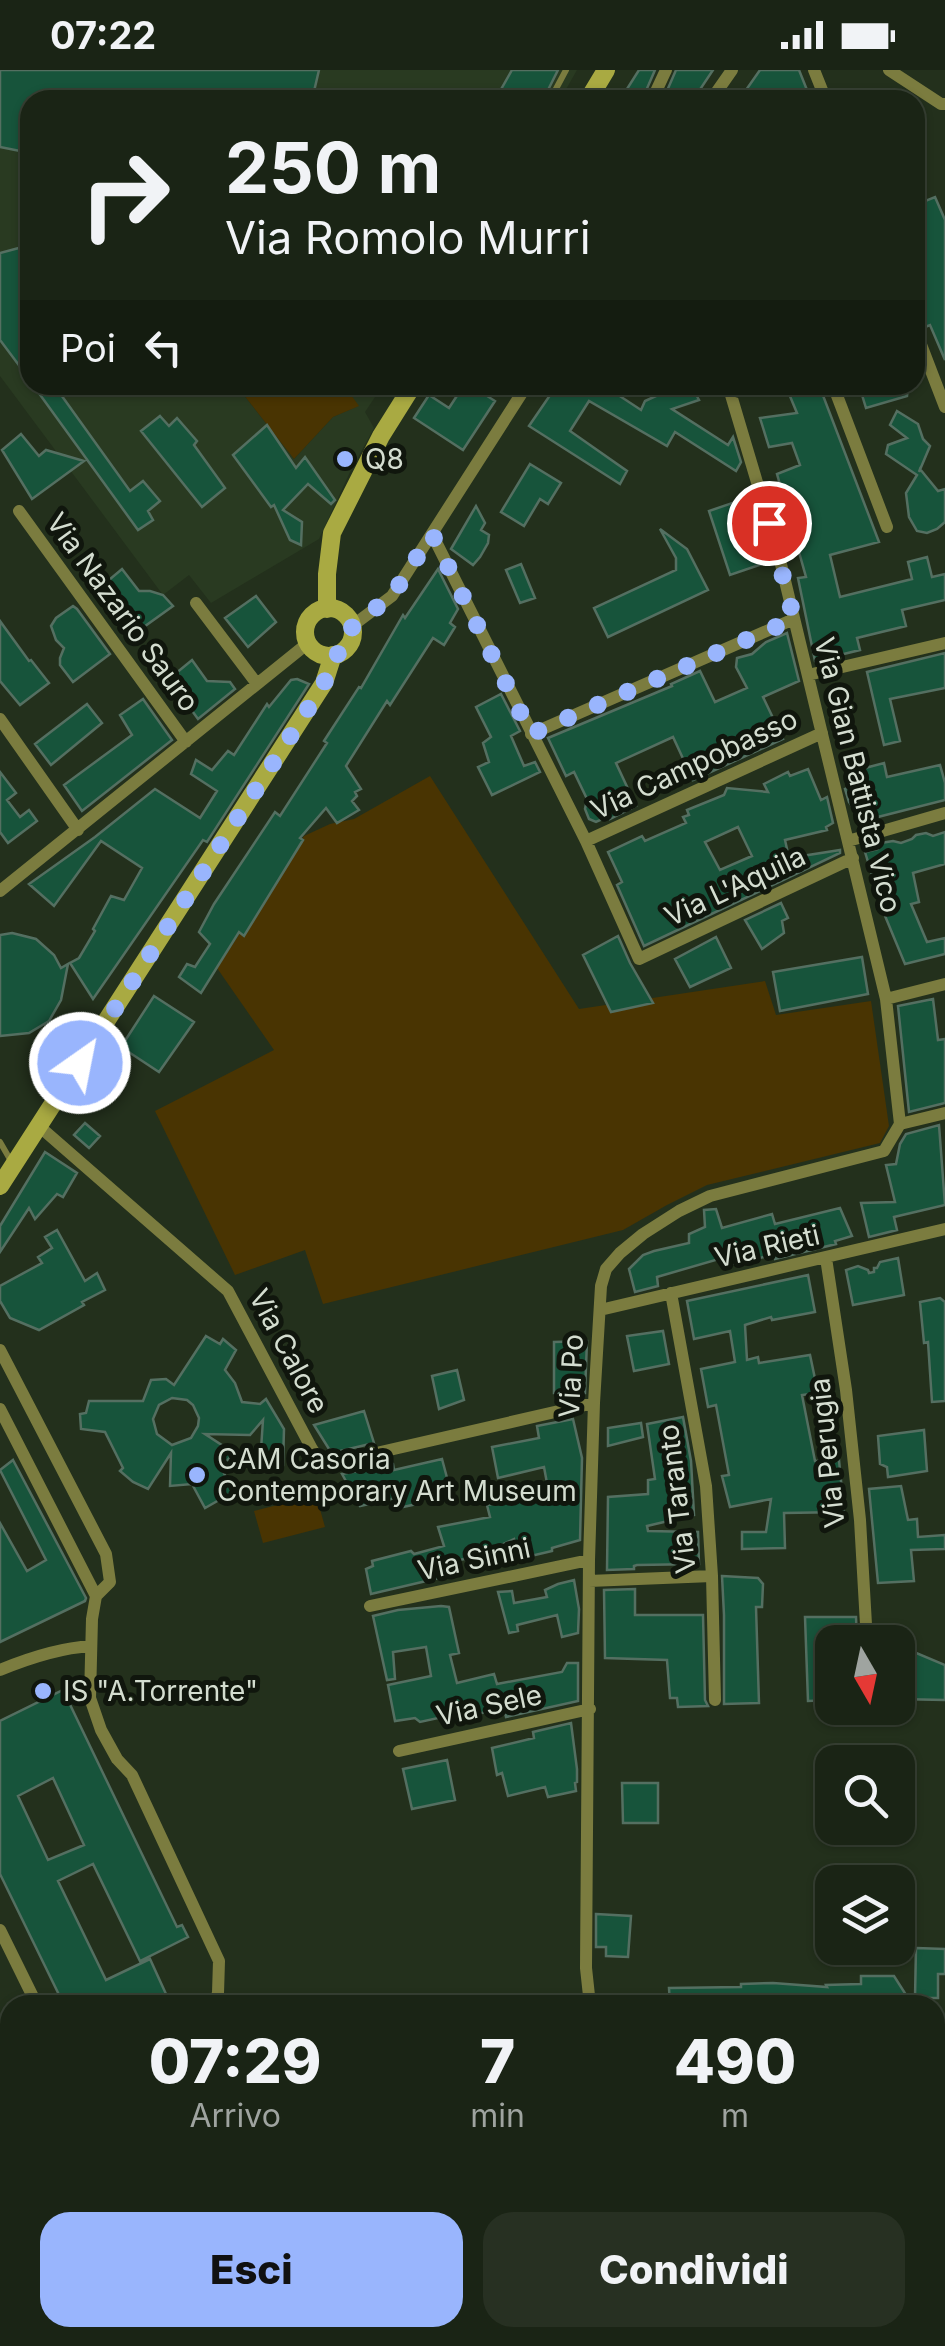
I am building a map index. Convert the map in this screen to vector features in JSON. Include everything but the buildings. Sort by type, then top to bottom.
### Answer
[{"type":"street","points":[[890,70],[920,90]]},
{"type":"street","points":[[925,356],[945,407]]},
{"type":"street","points":[[327,609],[332,533],[381,436],[408,395]]},
{"type":"street","points":[[352,626],[392,596],[520,395]]},
{"type":"street","name":"Via Gian Battista Vico","points":[[731,395],[778,556],[886,999],[900,1124]]},
{"type":"street","points":[[837,395],[887,527]]},
{"type":"street","name":"Via Nazario Sauro","points":[[19,511],[186,742]]},
{"type":"street","points":[[432,534],[586,841]]},
{"type":"street","points":[[196,603],[257,684]]},
{"type":"street","points":[[327,609],[344,614],[352,626],[351,642],[343,652],[332,656],[320,654],[308,643],[305,630],[319,611],[327,609]]},
{"type":"street","points":[[531,734],[794,619]]},
{"type":"street","name":"Via Nazario Sauro","points":[[0,891],[308,643]]},
{"type":"street","points":[[808,674],[945,643]]},
{"type":"street","points":[[0,1186],[324,684],[332,656]]},
{"type":"street","points":[[0,720],[78,830]]},
{"type":"street","name":"Via Campobasso","points":[[586,841],[822,732]]},
{"type":"street","points":[[848,841],[945,813]]},
{"type":"street","name":"Via L'Aquila","points":[[586,841],[639,959],[853,858]]},
{"type":"street","points":[[886,999],[945,984]]},
{"type":"street","points":[[900,1124],[945,1113]]},
{"type":"street","name":"Via Po","points":[[589,1995],[589,1560],[594,1403],[601,1286],[606,1269],[643,1234],[679,1211],[710,1196],[884,1151],[900,1124]]},
{"type":"street","name":"Via Calore","points":[[40,1126],[228,1291],[312,1448],[326,1462],[594,1403]]},
{"type":"street","name":"Via Rieti","points":[[600,1310],[945,1229]]},
{"type":"street","name":"Via Perugia","points":[[826,1258],[846,1390],[866,1625]]},
{"type":"street","name":"Via Taranto","points":[[671,1293],[706,1486],[715,1700]]},
{"type":"street","points":[[0,1350],[106,1554],[110,1582],[96,1596],[92,1619],[90,1698],[101,1730],[116,1759],[132,1775],[219,1961],[217,1995]]},
{"type":"street","points":[[0,1409],[96,1596]]},
{"type":"street","name":"Via Sinni","points":[[370,1606],[589,1560]]},
{"type":"street","points":[[590,1580],[712,1576]]},
{"type":"street","points":[[0,1670],[29,1658],[91,1646]]},
{"type":"street","name":"Via Sele","points":[[400,1751],[590,1709]]},
{"type":"street","points":[[0,1930],[32,1995]]},
{"type":"lane","points":[[0,1142],[14,1166]]},
{"type":"shaded area","points":[[0,70],[577,70],[566,90],[20,90],[20,395],[244,395],[294,459],[333,417],[358,406],[351,395],[376,395],[365,412],[374,428],[319,539],[211,603],[189,575],[163,595],[0,376]]},
{"type":"shaded area","points":[[244,395],[351,395],[359,406],[333,417],[294,459]]},
{"type":"shaded area","points":[[430,776],[579,1009],[765,981],[776,1015],[871,1001],[889,1126],[880,1143],[707,1185],[623,1230],[323,1304],[305,1250],[235,1275],[155,1111],[274,1050],[217,968],[304,836],[354,819]]},
{"type":"shaded area","points":[[316,1495],[325,1527],[263,1543],[254,1511]]},
{"type":"place","name":"Q8","points":[[345,459]]},
{"type":"place","name":"CAM Casoria Contemporary Art Museum","points":[[197,1475]]},
{"type":"place","name":"IS \"A.Torrente\"","points":[[43,1691]]},
{"type":"route","points":[[80,1063],[324,684],[332,656],[343,652],[351,642],[352,626],[392,596],[432,534],[531,734],[794,619],[769,523]]}]
